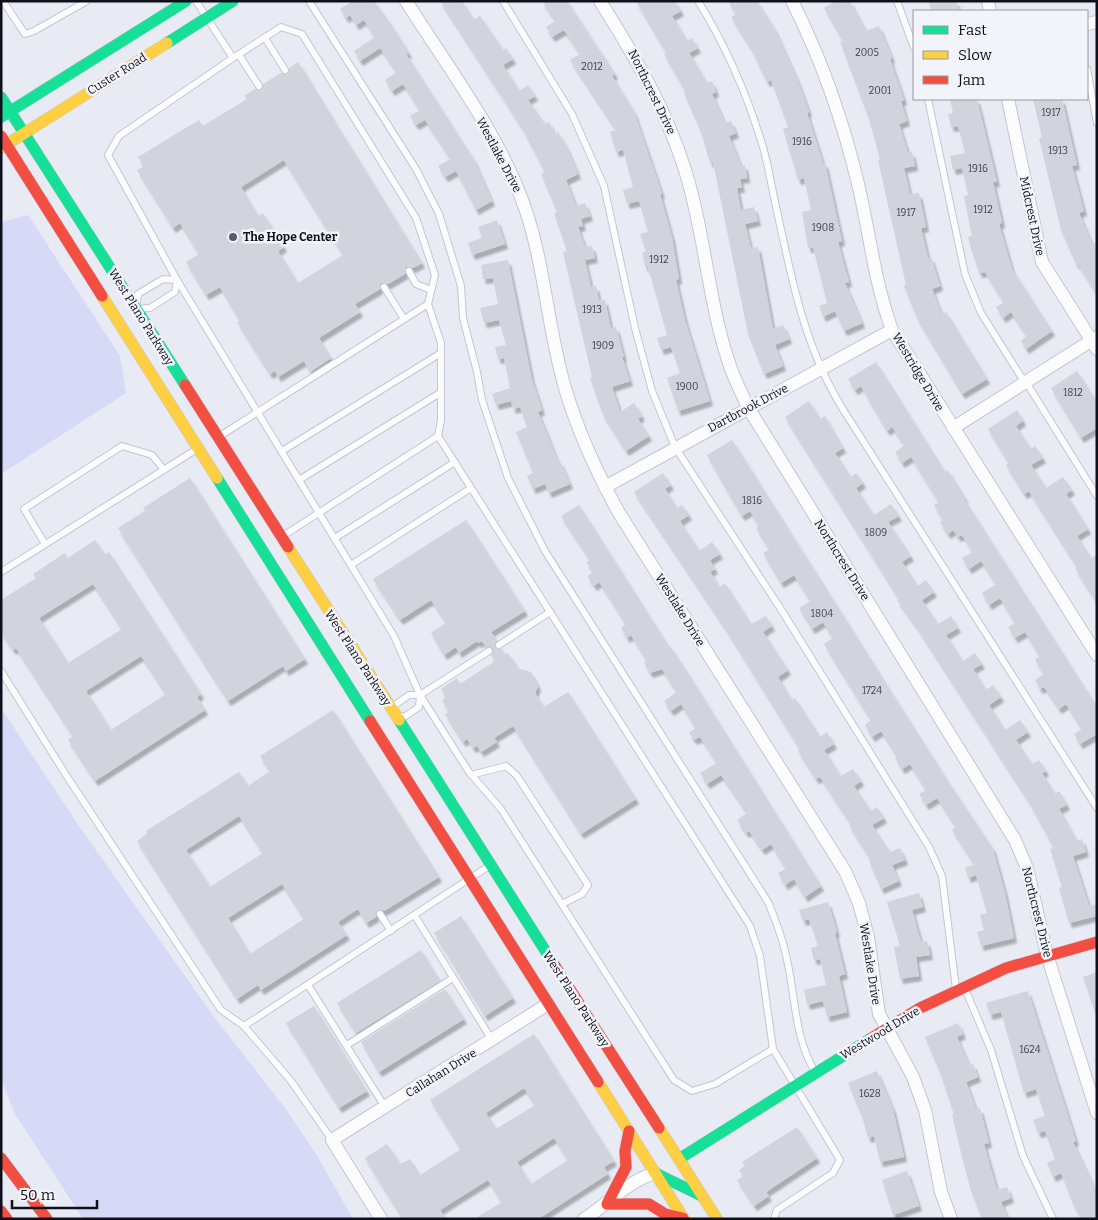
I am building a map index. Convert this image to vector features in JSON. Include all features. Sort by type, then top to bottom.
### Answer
[{"type":"main road","name":"Custer Road","points":[[6,114],[186,1]]},
{"type":"main road","name":"Custer Road","points":[[3,143],[24,133],[233,1]]},
{"type":"main road","name":"West Plano Parkway","points":[[1,97],[6,114],[24,133],[281,537],[386,722],[471,879],[684,1218]]},
{"type":"main road","name":"West Plano Parkway","points":[[3,143],[197,449],[386,722],[490,865],[717,1219]]},
{"type":"main road","points":[[153,379],[199,437],[219,440]]},
{"type":"main road","name":"Westwood Drive","points":[[679,1159],[886,1028],[960,988],[1006,968],[1097,942]]},
{"type":"main road","points":[[672,1198],[679,1159],[659,1154],[629,1131],[625,1151],[626,1167],[607,1204],[625,1206],[649,1204],[666,1214],[684,1218]]},
{"type":"main road","points":[[664,1136],[655,1173],[703,1197]]},
{"type":"main road","points":[[1,1158],[47,1219]]},
{"type":"main road","points":[[1,1211],[7,1219]]},
{"type":"street","name":"Westlake Drive","points":[[406,1],[494,140],[515,180],[532,231],[565,387],[583,439],[605,487],[619,513],[845,871],[859,903],[868,937],[877,1007],[886,1028],[913,1077],[925,1110],[941,1192],[951,1219]]},
{"type":"street","name":"Northcrest Drive","points":[[600,1],[629,46],[657,98],[673,134],[691,190],[729,364],[749,409],[1015,840],[1027,868],[1047,955],[1097,1113]]},
{"type":"street","name":"Westridge Drive","points":[[792,1],[824,74],[842,125],[859,188],[882,300],[892,330],[1097,655]]},
{"type":"street","name":"Midcrest Drive","points":[[1008,100],[1042,262],[1095,342]]},
{"type":"street","name":"Dartbrook Drive","points":[[605,487],[892,330]]},
{"type":"street","points":[[953,428],[1025,382],[1095,342]]},
{"type":"street","name":"Callahan Drive","points":[[332,1140],[548,1004]]},
{"type":"street","points":[[332,1140],[381,1219]]},
{"type":"street","points":[[584,1219],[607,1204],[618,1193],[645,1176],[655,1173]]},
{"type":"lane","points":[[2,1],[24,34],[34,31],[87,1]]},
{"type":"lane","points":[[196,1],[259,86]]},
{"type":"lane","points":[[309,1],[416,170],[438,214],[461,286],[463,318],[482,400],[508,478],[530,524],[545,551],[768,902],[779,926],[788,962],[800,1039],[816,1073]]},
{"type":"lane","points":[[503,1],[572,114],[604,186],[650,382],[675,447],[787,620],[929,846],[942,876],[960,988],[991,1050],[1023,1156],[1053,1219]]},
{"type":"lane","points":[[698,1],[734,69],[763,148],[793,286],[804,328],[820,370],[836,399],[1097,808]]},
{"type":"lane","points":[[897,1],[913,45]]},
{"type":"lane","points":[[773,1049],[715,1084],[692,1091],[674,1080],[501,808],[471,774],[420,696],[394,636],[177,280],[108,156],[120,136],[281,28],[302,34],[416,218],[435,275],[428,304],[441,343],[441,420],[438,436],[750,926],[760,956],[773,1049],[840,1160],[833,1173],[777,1210],[774,1214],[774,1219]]},
{"type":"lane","points":[[265,38],[285,70]]},
{"type":"lane","points":[[1088,74],[1097,123]]},
{"type":"lane","points":[[928,100],[966,274],[981,313],[1097,496]]},
{"type":"lane","points":[[409,271],[416,284],[431,290]]},
{"type":"lane","points":[[163,279],[177,280],[174,292],[150,308],[136,308],[138,294],[163,279]]},
{"type":"lane","points":[[384,286],[404,319]]},
{"type":"lane","points":[[219,440],[258,412],[428,304]]},
{"type":"lane","points":[[282,451],[440,353]]},
{"type":"lane","points":[[299,480],[440,393]]},
{"type":"lane","points":[[281,537],[438,436]]},
{"type":"lane","points":[[45,544],[24,509],[122,446],[152,455],[164,470]]},
{"type":"lane","points":[[1,572],[197,449]]},
{"type":"lane","points":[[335,538],[455,462]]},
{"type":"lane","points":[[351,565],[471,488]]},
{"type":"lane","points":[[499,645],[550,612]]},
{"type":"lane","points":[[386,722],[395,705],[409,695],[420,696],[489,651]]},
{"type":"lane","points":[[1,671],[66,775],[221,1010],[244,1026],[292,1081],[332,1140]]},
{"type":"lane","points":[[386,722],[404,717],[419,707],[420,696]]},
{"type":"lane","points":[[471,774],[506,766],[517,776],[588,885],[582,894],[562,904]]},
{"type":"lane","points":[[244,1026],[415,916],[490,865]]},
{"type":"lane","points":[[380,914],[391,931]]},
{"type":"lane","points":[[415,916],[492,1040]]},
{"type":"lane","points":[[347,1045],[452,978]]},
{"type":"lane","points":[[308,985],[386,1107]]},
{"type":"shaded area","points":[[28,215],[120,356],[126,393],[1,474],[1,222]]},
{"type":"shaded area","points":[[1,708],[81,829],[211,1013],[285,1108],[316,1154],[353,1219],[83,1219],[15,1114],[1,1079]]},
{"type":"building","points":[[353,1],[374,1],[392,26],[409,53],[406,54],[474,160],[492,201],[476,210],[456,171],[445,177],[438,166],[451,159],[425,120],[416,125],[410,116],[420,110],[403,84],[392,91],[385,80],[397,72],[380,48],[360,61],[354,51],[375,37],[364,20],[356,25],[350,15],[346,18],[340,9]]},
{"type":"building","points":[[440,1],[462,1],[474,20],[480,16],[503,50],[506,48],[513,59],[503,65],[519,91],[528,85],[535,96],[528,100],[545,124],[549,122],[555,134],[558,132],[578,174],[566,180],[576,206],[585,203],[590,216],[581,219],[583,226],[578,227],[585,247],[592,246],[595,258],[585,260],[591,287],[596,286],[599,301],[605,300],[611,329],[616,327],[624,357],[622,357],[630,381],[612,387],[620,412],[634,403],[642,416],[638,419],[649,436],[626,451],[603,415],[590,378],[592,377],[563,252],[567,251],[554,213],[557,212],[541,174],[545,172],[521,126]]},
{"type":"building","points":[[542,1],[567,1],[615,74],[612,76],[634,112],[662,194],[660,194],[672,237],[679,279],[676,280],[685,320],[710,401],[678,411],[667,378],[680,373],[671,347],[661,350],[657,338],[667,335],[648,267],[645,267],[642,252],[646,252],[640,234],[648,232],[639,201],[627,204],[623,190],[633,187],[623,150],[616,152],[610,132],[616,130],[570,60],[580,54],[564,30],[552,37],[546,27],[555,21]]},
{"type":"building","points":[[636,1],[675,1],[681,11],[672,16],[687,41],[692,38],[698,48],[689,53],[707,83],[712,81],[716,92],[712,94],[725,123],[731,121],[736,133],[729,136],[741,166],[745,165],[747,178],[740,179],[742,188],[737,188],[741,210],[754,207],[758,221],[745,224],[751,248],[758,247],[773,329],[783,325],[789,339],[775,345],[783,366],[764,374],[748,334],[713,162],[710,163],[701,132],[684,93],[686,92],[664,54],[666,52]]},
{"type":"building","points":[[728,1],[757,1],[774,28],[797,79],[809,112],[807,113],[823,163],[825,163],[842,241],[838,242],[849,282],[845,283],[862,323],[844,331],[835,311],[823,317],[819,306],[827,303],[813,247],[808,248],[802,212],[811,210],[804,178],[798,180],[783,129],[788,127],[771,80],[767,82],[750,47],[731,17],[736,14]]},
{"type":"building","points":[[835,1],[850,1],[866,31],[879,26],[892,58],[890,59],[904,100],[901,101],[907,121],[899,124],[908,153],[912,152],[915,166],[904,168],[910,194],[919,193],[926,227],[921,228],[928,258],[931,257],[940,286],[932,289],[942,315],[946,312],[987,379],[962,394],[917,318],[904,286],[906,285],[878,160],[880,159],[869,119],[840,42],[843,41],[824,8]]},
{"type":"building","points":[[928,1],[956,1],[959,10],[932,10]]},
{"type":"building","name":"The Hope Center","points":[[298,62],[422,263],[413,268],[406,267],[405,274],[388,284],[381,283],[380,289],[355,304],[360,312],[319,338],[331,358],[310,372],[304,361],[278,377],[275,371],[270,374],[237,322],[240,321],[220,287],[206,295],[186,262],[199,254],[180,223],[173,228],[137,170],[144,166],[138,157],[199,120],[203,126],[247,99],[244,96],[255,89],[262,90],[263,84],[281,73],[288,74],[289,68]],"holes":[[[284,160],[343,255],[298,283],[278,251],[284,247],[263,213],[258,216],[241,187]]]},
{"type":"building","points":[[950,100],[977,100],[997,182],[993,182],[1002,223],[999,224],[1012,269],[1052,331],[1026,349],[1021,341],[1027,336],[1011,312],[1003,318],[996,307],[1004,302],[985,272],[979,273],[971,249],[968,237],[972,236],[964,196],[968,195],[962,168],[953,170],[950,156],[965,153],[958,126],[951,127],[948,114],[953,113]]},
{"type":"building","points":[[1033,100],[1062,100],[1077,165],[1072,166],[1084,211],[1079,213],[1092,244],[1097,242],[1097,294],[1076,264],[1061,230],[1039,138],[1042,137]]},
{"type":"building","points":[[497,220],[505,244],[472,255],[468,243],[482,238],[478,227]]},
{"type":"building","points":[[508,260],[532,380],[542,410],[538,412],[558,462],[560,461],[570,484],[549,493],[545,484],[533,489],[527,476],[533,473],[516,432],[527,427],[520,407],[513,409],[511,401],[496,405],[492,394],[510,388],[504,358],[498,359],[495,347],[506,345],[499,320],[484,323],[480,308],[498,304],[493,278],[483,279],[481,265]]},
{"type":"building","points":[[876,362],[945,472],[948,470],[964,499],[1097,707],[1097,734],[1080,744],[1074,734],[1082,729],[1066,704],[1059,709],[1044,687],[1040,689],[1035,680],[1044,674],[1035,660],[1040,656],[1025,632],[1015,638],[1008,627],[1015,623],[1000,598],[989,605],[982,593],[996,584],[981,561],[969,569],[962,558],[973,552],[962,535],[958,537],[953,530],[948,534],[940,522],[943,520],[934,505],[939,502],[911,457],[902,463],[895,452],[905,445],[892,427],[887,431],[861,386],[855,390],[848,379]]},
{"type":"building","points":[[1077,371],[1097,402],[1097,428],[1081,438],[1051,388]]},
{"type":"building","points":[[809,401],[820,419],[825,416],[843,448],[835,453],[851,477],[856,473],[863,483],[856,488],[874,515],[891,504],[899,516],[888,522],[911,556],[902,562],[918,586],[926,580],[934,592],[922,600],[938,624],[951,616],[958,628],[946,635],[963,661],[975,653],[982,664],[973,669],[986,690],[993,685],[1001,697],[989,705],[1005,730],[1020,720],[1028,732],[1016,740],[1032,764],[1039,760],[1046,771],[1042,773],[1055,794],[1059,791],[1067,805],[1059,809],[1077,841],[1082,839],[1086,852],[1073,856],[1089,906],[1097,904],[1097,916],[1069,923],[1059,888],[1062,887],[1050,849],[1054,848],[1029,802],[916,626],[897,600],[899,599],[785,417]]},
{"type":"building","points":[[1017,410],[1023,421],[1016,426],[1031,449],[1035,446],[1043,458],[1031,465],[1046,488],[1063,477],[1072,490],[1066,494],[1088,529],[1077,536],[1091,558],[1097,555],[1097,603],[1075,568],[1077,567],[1029,491],[1024,494],[1006,465],[1009,463],[988,429]]},
{"type":"building","points":[[732,440],[945,777],[993,849],[1005,893],[1014,938],[981,946],[977,932],[984,930],[980,915],[987,913],[976,875],[968,878],[965,867],[975,865],[952,830],[956,827],[937,798],[926,805],[919,794],[926,790],[910,764],[902,769],[895,758],[897,756],[881,731],[872,737],[865,725],[871,720],[824,644],[833,638],[823,622],[812,629],[799,608],[811,601],[794,575],[781,583],[763,553],[770,549],[756,528],[759,526],[750,511],[742,516],[729,494],[707,455]]},
{"type":"building","points":[[663,473],[671,485],[665,489],[677,508],[682,505],[689,515],[680,521],[699,551],[712,542],[720,554],[710,560],[715,569],[710,572],[720,587],[725,583],[751,624],[766,616],[772,626],[763,632],[788,670],[778,677],[792,700],[795,698],[820,737],[827,732],[834,744],[824,750],[841,776],[853,769],[861,781],[854,786],[871,811],[877,807],[884,818],[872,825],[890,852],[900,848],[905,860],[892,865],[899,881],[881,889],[869,861],[871,860],[849,825],[851,824],[820,777],[816,779],[798,751],[800,749],[725,628],[634,492]]},
{"type":"building","points":[[190,478],[305,659],[286,671],[283,666],[228,701],[118,528],[145,511],[143,508]]},
{"type":"building","points":[[579,505],[669,647],[687,672],[821,886],[805,897],[794,879],[785,885],[778,873],[786,869],[771,844],[762,850],[749,831],[746,833],[737,820],[747,813],[721,775],[707,784],[700,773],[717,763],[700,737],[694,740],[689,733],[696,728],[681,704],[671,711],[664,701],[677,692],[662,669],[650,673],[644,663],[647,661],[631,635],[627,638],[621,628],[626,624],[599,582],[594,586],[587,576],[593,572],[586,562],[590,560],[561,516]]},
{"type":"building","points":[[466,520],[525,611],[491,632],[497,640],[495,647],[502,649],[506,655],[508,653],[519,669],[531,672],[538,686],[535,693],[544,707],[568,692],[636,799],[581,834],[513,726],[494,738],[497,742],[481,752],[477,746],[473,748],[467,739],[463,742],[445,714],[449,712],[442,700],[446,698],[441,689],[457,678],[460,684],[495,661],[491,655],[493,648],[486,647],[482,641],[478,643],[477,641],[459,653],[456,647],[444,655],[431,633],[446,623],[431,600],[400,620],[373,579]]},
{"type":"building","points":[[95,540],[105,554],[109,552],[201,694],[197,697],[205,710],[95,781],[68,740],[73,736],[16,648],[13,650],[1,632],[1,600],[36,578],[33,574],[65,553],[68,558]],"holes":[[[93,584],[122,629],[68,663],[39,618]],[[141,656],[166,694],[111,730],[86,691]]]},
{"type":"building","points":[[333,710],[439,877],[384,911],[378,910],[376,917],[366,923],[358,909],[338,922],[347,935],[261,990],[258,985],[237,999],[137,841],[147,834],[146,831],[239,772],[248,786],[270,771],[260,756]],"holes":[[[239,816],[263,853],[210,887],[186,850]],[[282,884],[304,919],[250,954],[228,918]]]},
{"type":"building","points":[[919,893],[923,907],[912,910],[921,942],[927,941],[930,955],[916,957],[919,976],[900,979],[894,947],[900,946],[887,902]]},
{"type":"building","points":[[828,902],[837,932],[835,933],[845,974],[839,976],[847,1012],[827,1017],[823,1001],[807,1005],[804,990],[826,985],[820,959],[814,960],[811,948],[818,946],[809,919],[803,921],[799,910]]},
{"type":"building","points":[[461,916],[513,998],[485,1016],[434,933]]},
{"type":"building","points":[[421,950],[440,981],[356,1033],[337,1003]]},
{"type":"building","points":[[1097,972],[1097,1012],[1095,1013],[1083,977]]},
{"type":"building","points":[[445,989],[464,1019],[379,1072],[361,1042]]},
{"type":"building","points":[[1028,991],[1076,1141],[1073,1142],[1097,1194],[1097,1219],[1082,1219],[1073,1204],[1061,1173],[1053,1177],[1047,1163],[1055,1159],[1045,1131],[1038,1133],[1033,1120],[1045,1116],[1036,1089],[1024,1093],[1001,1012],[990,1015],[986,1003]]},
{"type":"building","points":[[314,1006],[367,1091],[339,1108],[286,1023]]},
{"type":"building","points":[[958,1023],[963,1034],[957,1037],[969,1065],[973,1064],[978,1077],[966,1082],[976,1109],[980,1108],[989,1143],[984,1144],[997,1190],[1007,1187],[1011,1198],[1001,1202],[1008,1219],[982,1219],[971,1191],[952,1115],[954,1115],[941,1075],[925,1037]]},
{"type":"building","points":[[534,1034],[614,1161],[604,1167],[608,1174],[538,1219],[474,1219],[502,1202],[488,1180],[440,1210],[446,1219],[403,1219],[365,1158],[387,1144],[400,1164],[410,1159],[420,1175],[461,1149],[430,1100]],"holes":[[[524,1088],[535,1105],[496,1129],[486,1113]],[[554,1138],[568,1160],[531,1184],[517,1162]]]},
{"type":"building","points":[[877,1071],[893,1109],[904,1157],[880,1162],[874,1136],[868,1138],[863,1119],[848,1083]]},
{"type":"building","points":[[797,1127],[817,1158],[766,1192],[769,1196],[754,1206],[737,1180],[743,1176],[739,1170],[745,1166],[742,1162]]},
{"type":"building","points":[[907,1171],[919,1206],[893,1215],[882,1180]]},
{"type":"traffic: fast","points":[[1,117],[186,1]]},
{"type":"traffic: fast","points":[[167,43],[233,1]]},
{"type":"traffic: fast","points":[[1,97],[185,385]]},
{"type":"traffic: fast","points":[[217,478],[370,721]]},
{"type":"traffic: fast","points":[[399,720],[555,966]]},
{"type":"traffic: fast","points":[[679,1159],[870,1039]]},
{"type":"traffic: fast","points":[[655,1173],[702,1196]]},
{"type":"traffic: slow","points":[[1,148],[167,43]]},
{"type":"traffic: slow","points":[[102,296],[217,478]]},
{"type":"traffic: slow","points":[[288,547],[399,720]]},
{"type":"traffic: slow","points":[[598,1082],[684,1219]]},
{"type":"traffic: slow","points":[[659,1128],[717,1219]]},
{"type":"traffic: jam","points":[[1,136],[102,296]]},
{"type":"traffic: jam","points":[[185,385],[288,547]]},
{"type":"traffic: jam","points":[[370,721],[598,1082]]},
{"type":"traffic: jam","points":[[870,1039],[920,1008],[1006,968],[1097,942]]},
{"type":"traffic: jam","points":[[555,966],[659,1128]]},
{"type":"traffic: jam","points":[[629,1131],[625,1151],[626,1167],[607,1204],[649,1204],[665,1214],[683,1218]]},
{"type":"traffic: jam","points":[[1,1158],[47,1219]]},
{"type":"traffic: jam","points":[[1,1211],[7,1219]]},
{"type":"place","name":"The Hope Center","points":[[233,237]]}]
